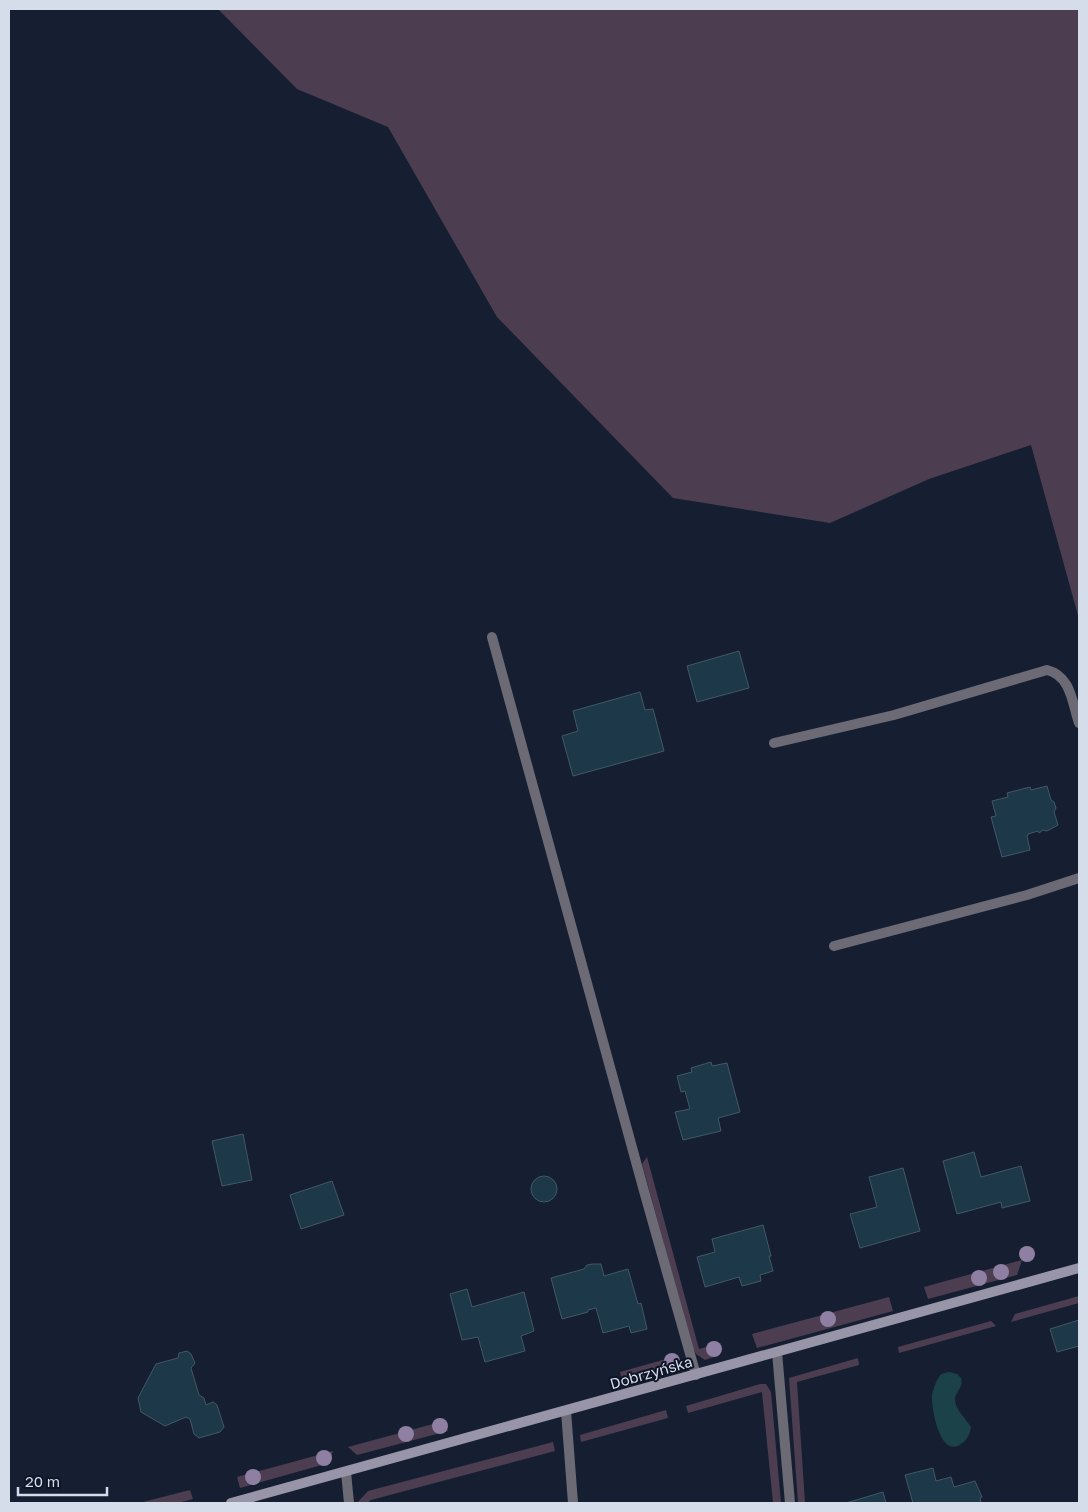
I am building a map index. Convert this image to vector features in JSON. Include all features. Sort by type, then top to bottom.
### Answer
[{"type":"street","name":"Dobrzyńska","points":[[232,1503],[1079,1268]]},
{"type":"lane","points":[[492,636],[696,1375]]},
{"type":"lane","points":[[774,743],[894,716],[1047,670],[1057,672],[1068,686],[1079,723]]},
{"type":"lane","points":[[834,946],[1028,895],[1079,878]]},
{"type":"lane","points":[[777,1352],[790,1503]]},
{"type":"lane","points":[[566,1411],[573,1503]]},
{"type":"lane","points":[[346,1472],[349,1503]]},
{"type":"shaded area","points":[[218,9],[1079,9],[1079,619],[1031,445],[929,479],[830,523],[673,498],[497,317],[388,127],[297,89]]},
{"type":"shaded area","points":[[647,1157],[699,1349],[717,1344],[714,1357],[705,1360],[696,1354],[692,1346],[642,1164]]},
{"type":"shaded area","points":[[1022,1260],[1017,1275],[928,1299],[924,1287]]},
{"type":"shaded area","points":[[1079,1296],[1079,1303],[1011,1322],[1015,1314]]},
{"type":"shaded area","points":[[889,1297],[893,1311],[757,1348],[752,1334]]},
{"type":"shaded area","points":[[991,1321],[996,1326],[899,1353],[898,1347]]},
{"type":"shaded area","points":[[677,1356],[676,1364],[670,1370],[623,1384],[620,1372]]},
{"type":"shaded area","points":[[858,1358],[859,1365],[797,1382],[805,1503],[798,1503],[789,1378]]},
{"type":"shaded area","points":[[949,1372],[957,1374],[961,1378],[962,1381],[955,1397],[955,1403],[971,1427],[965,1441],[954,1447],[947,1445],[942,1439],[935,1420],[932,1401],[932,1393],[938,1379],[942,1374]]},
{"type":"shaded area","points":[[760,1384],[766,1384],[771,1392],[781,1503],[773,1503],[762,1392],[688,1413],[686,1406]]},
{"type":"shaded area","points":[[666,1410],[668,1418],[581,1442],[580,1435]]},
{"type":"shaded area","points":[[444,1421],[448,1431],[357,1455],[348,1447]]},
{"type":"shaded area","points":[[553,1442],[555,1451],[371,1500],[367,1503],[357,1503],[368,1491]]},
{"type":"shaded area","points":[[333,1451],[329,1463],[240,1488],[237,1477]]},
{"type":"shaded area","points":[[190,1490],[193,1499],[178,1503],[139,1503]]},
{"type":"building","points":[[739,651],[749,688],[697,702],[687,666]]},
{"type":"building","points":[[640,692],[645,710],[653,709],[664,751],[573,776],[562,736],[578,731],[573,711]]},
{"type":"building","points":[[1047,786],[1051,800],[1056,808],[1054,812],[1058,825],[1047,831],[1043,830],[1039,833],[1038,831],[1028,834],[1030,850],[1002,857],[991,817],[996,816],[992,801],[1008,797],[1007,793],[1030,787],[1031,790]]},
{"type":"building","points":[[711,1062],[712,1066],[727,1063],[740,1112],[718,1118],[721,1131],[683,1140],[675,1112],[690,1109],[685,1091],[681,1092],[677,1076],[692,1072],[691,1068]]},
{"type":"building","points":[[243,1134],[252,1180],[222,1186],[212,1141]]},
{"type":"building","points":[[974,1152],[981,1177],[1021,1166],[1030,1201],[1002,1208],[1001,1202],[957,1214],[943,1161]]},
{"type":"building","points":[[903,1168],[920,1231],[860,1248],[850,1214],[877,1207],[869,1177]]},
{"type":"building","points":[[544,1176],[553,1180],[557,1189],[553,1198],[544,1202],[535,1198],[531,1189],[535,1180]]},
{"type":"building","points":[[332,1181],[344,1215],[301,1229],[290,1195]]},
{"type":"building","points":[[763,1225],[773,1271],[760,1275],[761,1281],[742,1286],[739,1277],[705,1287],[697,1257],[715,1252],[712,1239]]},
{"type":"building","points":[[601,1264],[604,1276],[628,1269],[638,1304],[641,1303],[647,1329],[631,1333],[629,1326],[603,1333],[596,1308],[562,1319],[551,1278],[584,1269],[587,1265]]},
{"type":"building","points":[[467,1289],[472,1307],[524,1292],[534,1331],[521,1336],[525,1351],[485,1362],[478,1337],[462,1340],[450,1294]]},
{"type":"building","points":[[1079,1320],[1079,1346],[1057,1352],[1050,1329]]},
{"type":"building","points":[[187,1351],[191,1354],[195,1363],[191,1368],[199,1395],[204,1398],[206,1405],[213,1402],[217,1405],[224,1427],[220,1432],[199,1438],[194,1434],[190,1419],[186,1417],[165,1426],[141,1412],[138,1398],[156,1364],[178,1358],[179,1353]]},
{"type":"building","points":[[933,1468],[936,1481],[951,1477],[954,1487],[975,1481],[982,1497],[980,1498],[981,1503],[913,1503],[905,1475]]},
{"type":"building","points":[[883,1492],[886,1503],[846,1503]]}]
